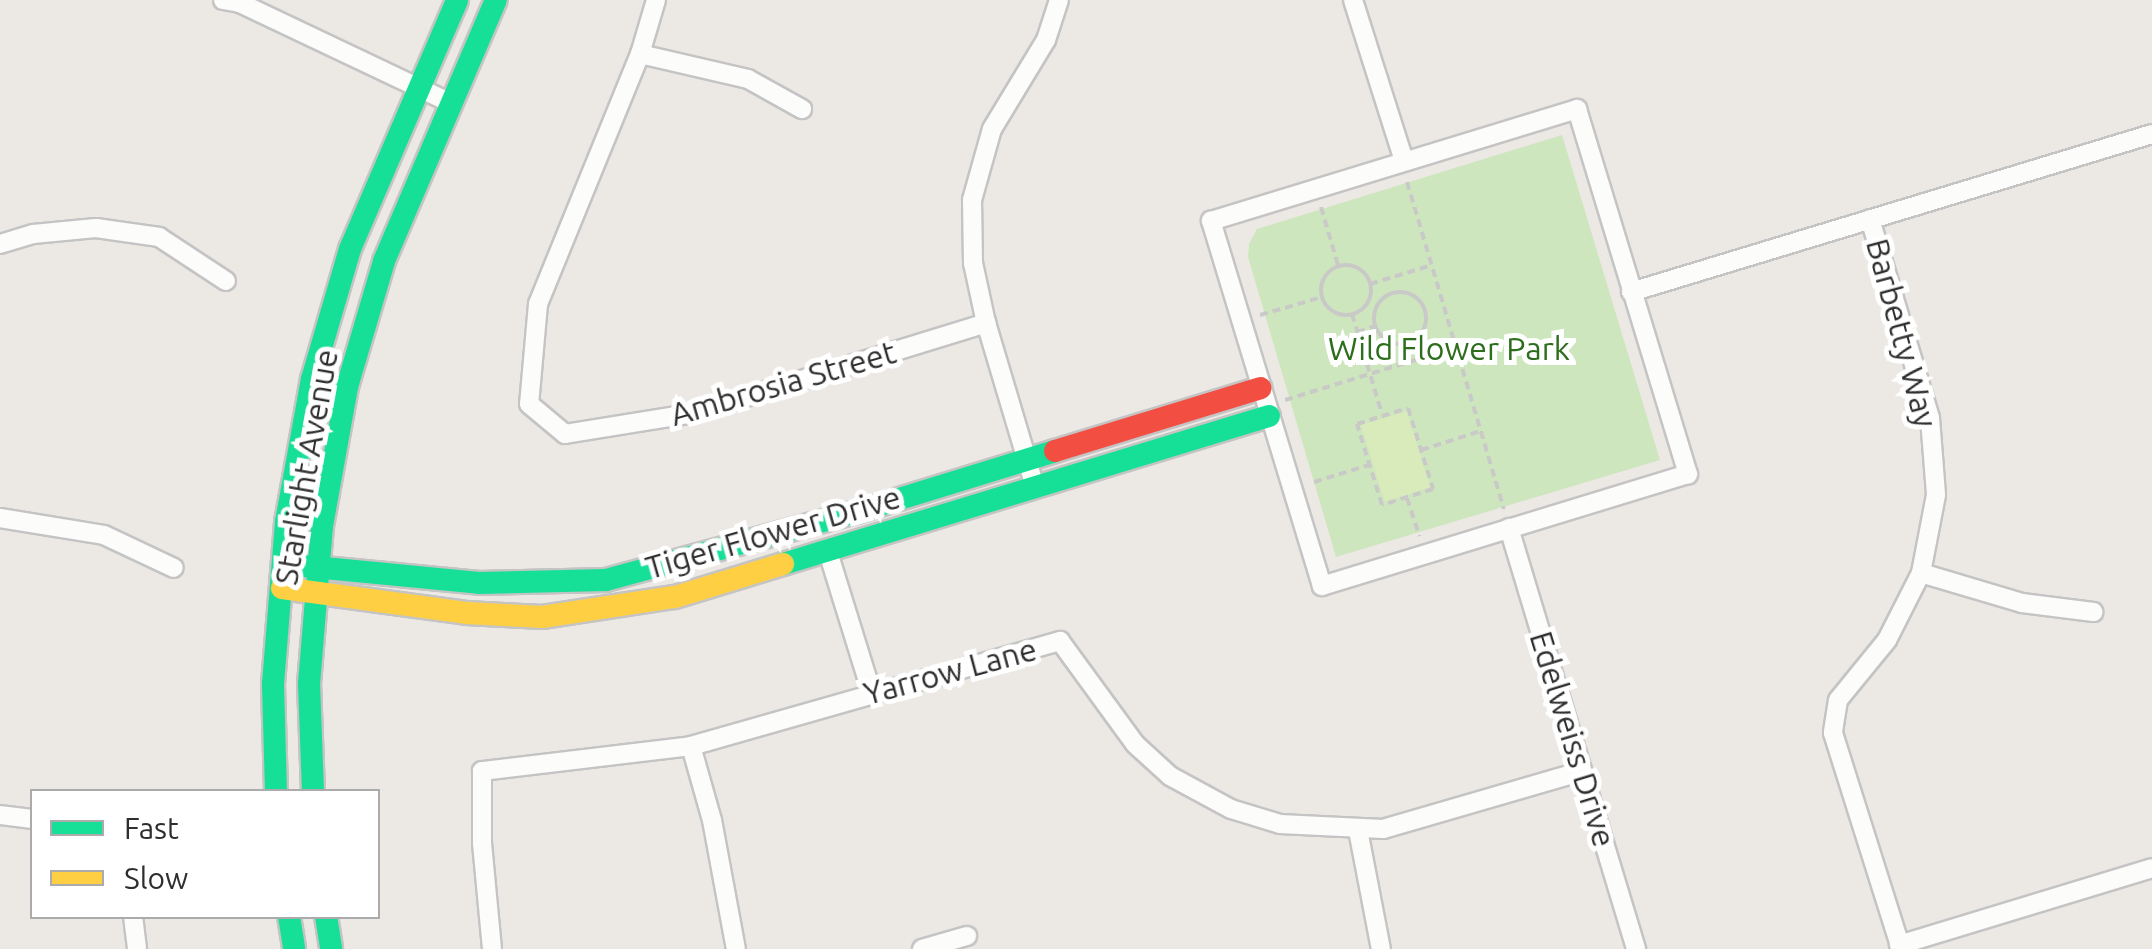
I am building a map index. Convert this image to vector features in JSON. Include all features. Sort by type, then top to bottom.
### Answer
[{"type":"street","points":[[223,0],[240,3],[450,103]]},
{"type":"street","name":"Starlight Avenue","points":[[276,789],[272,684],[286,522],[312,379],[350,249],[457,0]]},
{"type":"street","name":"Starlight Avenue","points":[[313,789],[309,684],[318,568],[347,387],[384,261],[496,0]]},
{"type":"street","points":[[656,0],[640,54],[748,80],[802,109]]},
{"type":"street","points":[[1035,487],[972,263],[972,200],[992,129],[1046,40],[1059,0]]},
{"type":"street","points":[[1353,0],[1404,161]]},
{"type":"street","name":"Ambrosia Street","points":[[640,54],[538,304],[529,404],[565,434],[694,413],[986,323]]},
{"type":"street","points":[[1577,109],[1688,474],[1322,586],[1211,221],[1404,161],[1577,109]]},
{"type":"street","points":[[1631,292],[2152,134]]},
{"type":"street","name":"Barbetty Way","points":[[1870,219],[1930,418],[1936,495],[1921,573],[1888,640],[1838,700],[1832,732],[1900,947]]},
{"type":"street","points":[[0,244],[33,234],[96,228],[159,237],[226,281]]},
{"type":"street","name":"Tiger Flower Drive","points":[[283,564],[479,583],[606,580],[1027,460],[1265,403]]},
{"type":"street","name":"Tiger Flower Drive","points":[[282,588],[466,614],[542,616],[675,597],[1035,487],[1265,403]]},
{"type":"street","points":[[0,518],[104,535],[174,568]]},
{"type":"street","name":"Edelweiss Drive","points":[[1510,528],[1636,949]]},
{"type":"street","points":[[828,552],[870,691]]},
{"type":"street","points":[[1921,573],[2022,603],[2093,612]]},
{"type":"street","name":"Yarrow Lane","points":[[492,949],[482,843],[482,770],[691,746],[870,691],[1060,641],[1134,744],[1170,776],[1231,809],[1280,824],[1358,830],[1407,823],[1582,771]]},
{"type":"street","points":[[691,746],[712,820],[736,949]]},
{"type":"street","points":[[0,815],[30,818]]},
{"type":"street","points":[[1358,830],[1381,949]]},
{"type":"street","points":[[1900,947],[2152,868]]},
{"type":"street","points":[[133,919],[137,949]]},
{"type":"street","points":[[290,919],[294,949]]},
{"type":"street","points":[[326,919],[331,949]]},
{"type":"street","points":[[922,949],[967,936]]},
{"type":"path","points":[[1407,182],[1510,528]]},
{"type":"path","points":[[1316,188],[1338,266]]},
{"type":"path","points":[[1370,284],[1432,265]]},
{"type":"path","points":[[1338,266],[1357,267],[1370,284],[1368,301],[1352,314],[1332,310],[1322,297],[1323,280],[1338,266]]},
{"type":"path","points":[[1388,278],[1392,294]]},
{"type":"path","points":[[1408,293],[1421,302],[1424,327],[1414,340],[1397,344],[1382,336],[1376,326],[1378,304],[1392,294],[1408,293]]},
{"type":"path","points":[[1242,320],[1322,297]]},
{"type":"path","points":[[1352,314],[1383,416]]},
{"type":"path","points":[[1357,332],[1376,326]]},
{"type":"path","points":[[1265,403],[1457,348]]},
{"type":"path","points":[[1408,408],[1433,489],[1382,505],[1356,424],[1383,416],[1408,408]]},
{"type":"path","points":[[1421,450],[1481,431]]},
{"type":"path","points":[[1314,482],[1369,465]]},
{"type":"path","points":[[1407,498],[1425,554]]},
{"type":"green space","name":"Wild Flower Park","points":[[1562,135],[1660,460],[1336,557],[1248,257],[1249,244],[1257,229]]},
{"type":"green space","points":[[1407,411],[1430,488],[1384,502],[1361,425]]},
{"type":"traffic: fast","points":[[276,789],[273,684],[286,522],[312,379],[350,249],[457,0]]},
{"type":"traffic: fast","points":[[313,789],[309,684],[322,526],[347,387],[384,261],[496,0]]},
{"type":"traffic: fast","points":[[783,564],[1269,416]]},
{"type":"traffic: fast","points":[[283,564],[479,583],[606,580],[857,512],[1055,451]]},
{"type":"traffic: fast","points":[[289,919],[294,949]]},
{"type":"traffic: fast","points":[[326,919],[331,949]]},
{"type":"traffic: slow","points":[[282,588],[466,613],[542,617],[675,597],[783,564]]},
{"type":"traffic: jam","points":[[1055,451],[1261,388]]}]
